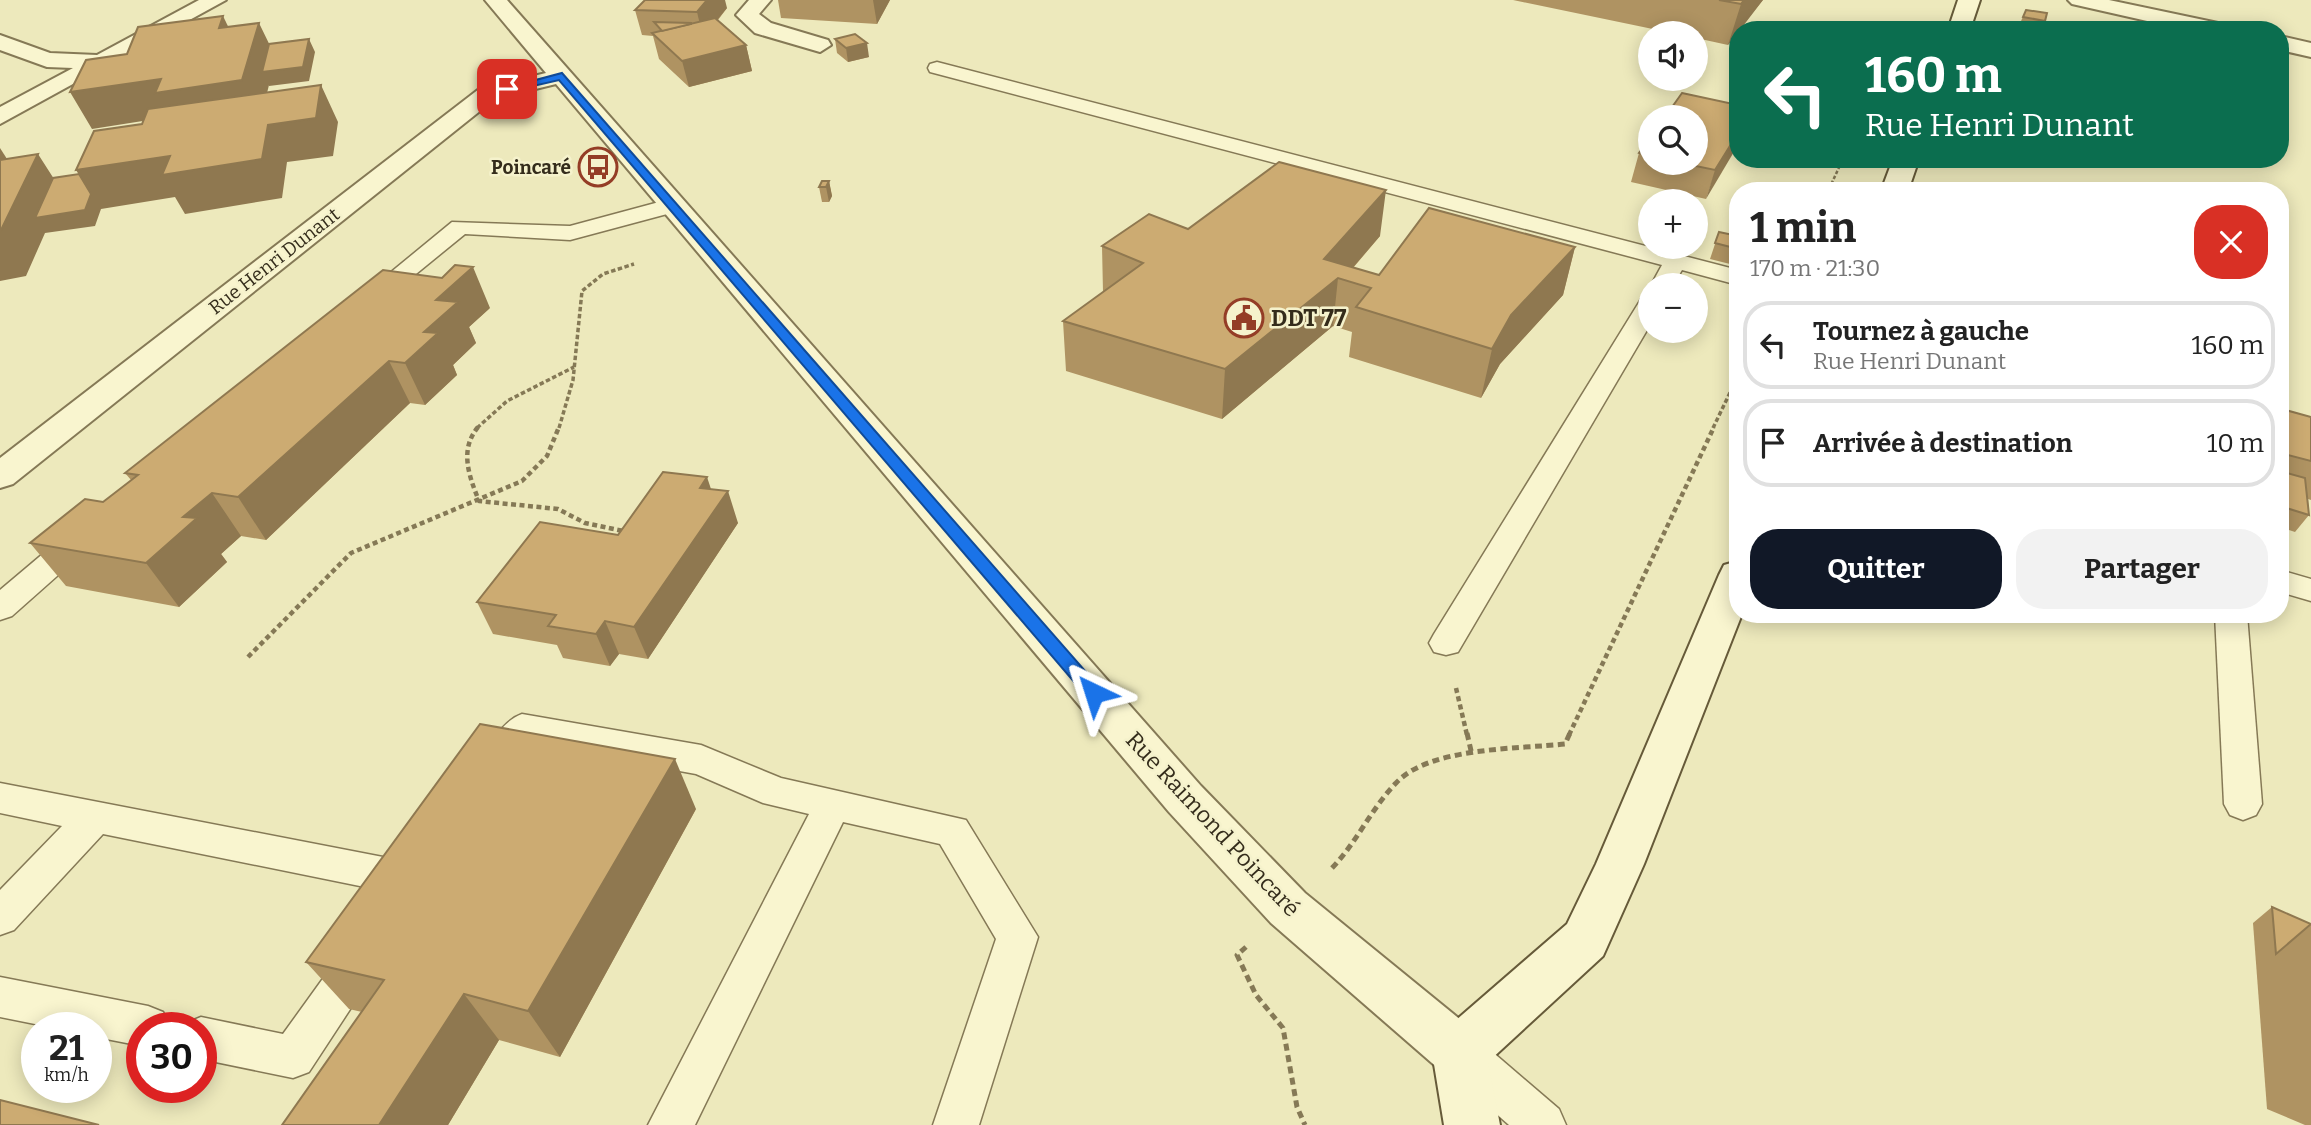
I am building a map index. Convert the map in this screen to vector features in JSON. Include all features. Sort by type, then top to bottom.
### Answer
[{"type":"street","points":[[0,117],[215,0]]},
{"type":"street","name":"Rue Raimond Poincaré","points":[[496,0],[1185,799],[1288,908],[1460,1052]]},
{"type":"street","points":[[760,0],[747,15],[763,29],[820,45]]},
{"type":"street","points":[[1962,21],[1969,0]]},
{"type":"street","points":[[2079,0],[2176,21]]},
{"type":"street","points":[[0,42],[47,60],[100,62]]},
{"type":"street","points":[[2289,45],[2311,50]]},
{"type":"street","name":"Rue Henri Dunant","points":[[0,476],[487,94],[562,76]]},
{"type":"street","points":[[1472,1125],[1460,1052],[1585,940],[1620,864],[1729,597]]},
{"type":"lane","points":[[937,68],[1729,276]]},
{"type":"lane","points":[[351,314],[460,227],[570,233],[674,205]]},
{"type":"lane","points":[[1668,273],[1676,261]]},
{"type":"lane","points":[[1446,643],[1638,324]]},
{"type":"lane","points":[[0,608],[104,518]]},
{"type":"lane","points":[[2289,584],[2311,590]]},
{"type":"lane","points":[[2232,623],[2243,804]]},
{"type":"lane","points":[[477,793],[522,728],[701,760],[776,792],[952,831],[1017,937],[956,1125]]},
{"type":"lane","points":[[0,799],[95,817],[407,894],[293,1057],[217,1041]]},
{"type":"lane","points":[[671,1125],[832,804]]},
{"type":"lane","points":[[0,917],[95,817]]},
{"type":"lane","points":[[0,997],[126,1023]]},
{"type":"lane","points":[[1460,1052],[1543,1125]]},
{"type":"path","points":[[248,657],[351,554],[384,537],[479,501],[522,481],[547,456],[563,418],[574,368],[582,291],[603,274],[637,263]]},
{"type":"path","points":[[479,501],[467,481],[468,439],[479,424],[502,403],[574,368]]},
{"type":"path","points":[[1305,1125],[1297,1107],[1283,1028],[1256,995],[1237,955],[1343,858],[1373,812],[1411,769],[1472,755],[1565,744],[1729,395]]},
{"type":"path","points":[[479,501],[558,509],[584,523],[625,531]]},
{"type":"path","points":[[1446,643],[1472,755]]},
{"type":"building","points":[[645,0],[707,0],[697,12],[635,10]]},
{"type":"building","points":[[1719,0],[1744,0],[1741,4]]},
{"type":"building","points":[[2026,10],[2047,13],[2045,21],[2023,17]]},
{"type":"building","points":[[223,16],[219,28],[259,23],[242,80],[155,93],[161,79],[70,92],[86,60],[127,54],[138,27]]},
{"type":"building","points":[[715,18],[746,45],[682,61],[652,33]]},
{"type":"building","points":[[654,22],[691,23],[691,24],[662,31]]},
{"type":"building","points":[[855,34],[867,43],[846,48],[835,39]]},
{"type":"building","points":[[309,39],[303,67],[262,72],[269,44]]},
{"type":"building","points":[[321,85],[316,118],[268,125],[262,159],[162,175],[170,156],[76,170],[94,131],[142,124],[148,109]]},
{"type":"building","points":[[1682,93],[1729,103],[1729,147],[1715,170],[1708,169],[1708,105],[1674,105]]},
{"type":"building","points":[[38,154],[0,232],[0,160]]},
{"type":"building","points":[[1279,162],[1386,190],[1324,259],[1379,275],[1429,208],[1575,247],[1511,315],[1492,349],[1356,307],[1371,288],[1338,278],[1225,369],[1063,321],[1143,263],[1102,246],[1149,214],[1188,229]]},
{"type":"building","points":[[79,174],[91,194],[85,210],[35,218],[53,178]]},
{"type":"building","points":[[822,181],[829,181],[826,187],[819,187]]},
{"type":"building","points":[[1719,232],[1729,234],[1729,247],[1715,243]]},
{"type":"building","points":[[455,265],[473,267],[436,300],[458,302],[424,332],[438,333],[405,363],[389,361],[238,497],[212,493],[183,517],[197,518],[146,563],[30,543],[85,499],[103,502],[138,475],[125,473],[383,270],[442,278]]},
{"type":"building","points":[[2289,411],[2311,417],[2311,461],[2289,455]]},
{"type":"building","points":[[663,472],[707,477],[700,488],[728,491],[634,627],[605,621],[596,634],[548,626],[556,615],[477,602],[540,522],[618,535]]},
{"type":"building","points":[[2289,474],[2305,478],[2309,515],[2289,509]]},
{"type":"building","points":[[480,724],[675,759],[528,1011],[464,994],[379,1125],[282,1125],[384,980],[306,962]]},
{"type":"building","points":[[2272,907],[2311,924],[2276,954]]},
{"type":"building","points":[[0,1100],[99,1125],[0,1125]]},
{"type":"place","name":"Poincaré","points":[[598,167]]},
{"type":"place","name":"DDT 77","points":[[1244,318]]},
{"type":"route","points":[[507,89],[562,76],[1094,693]]}]
